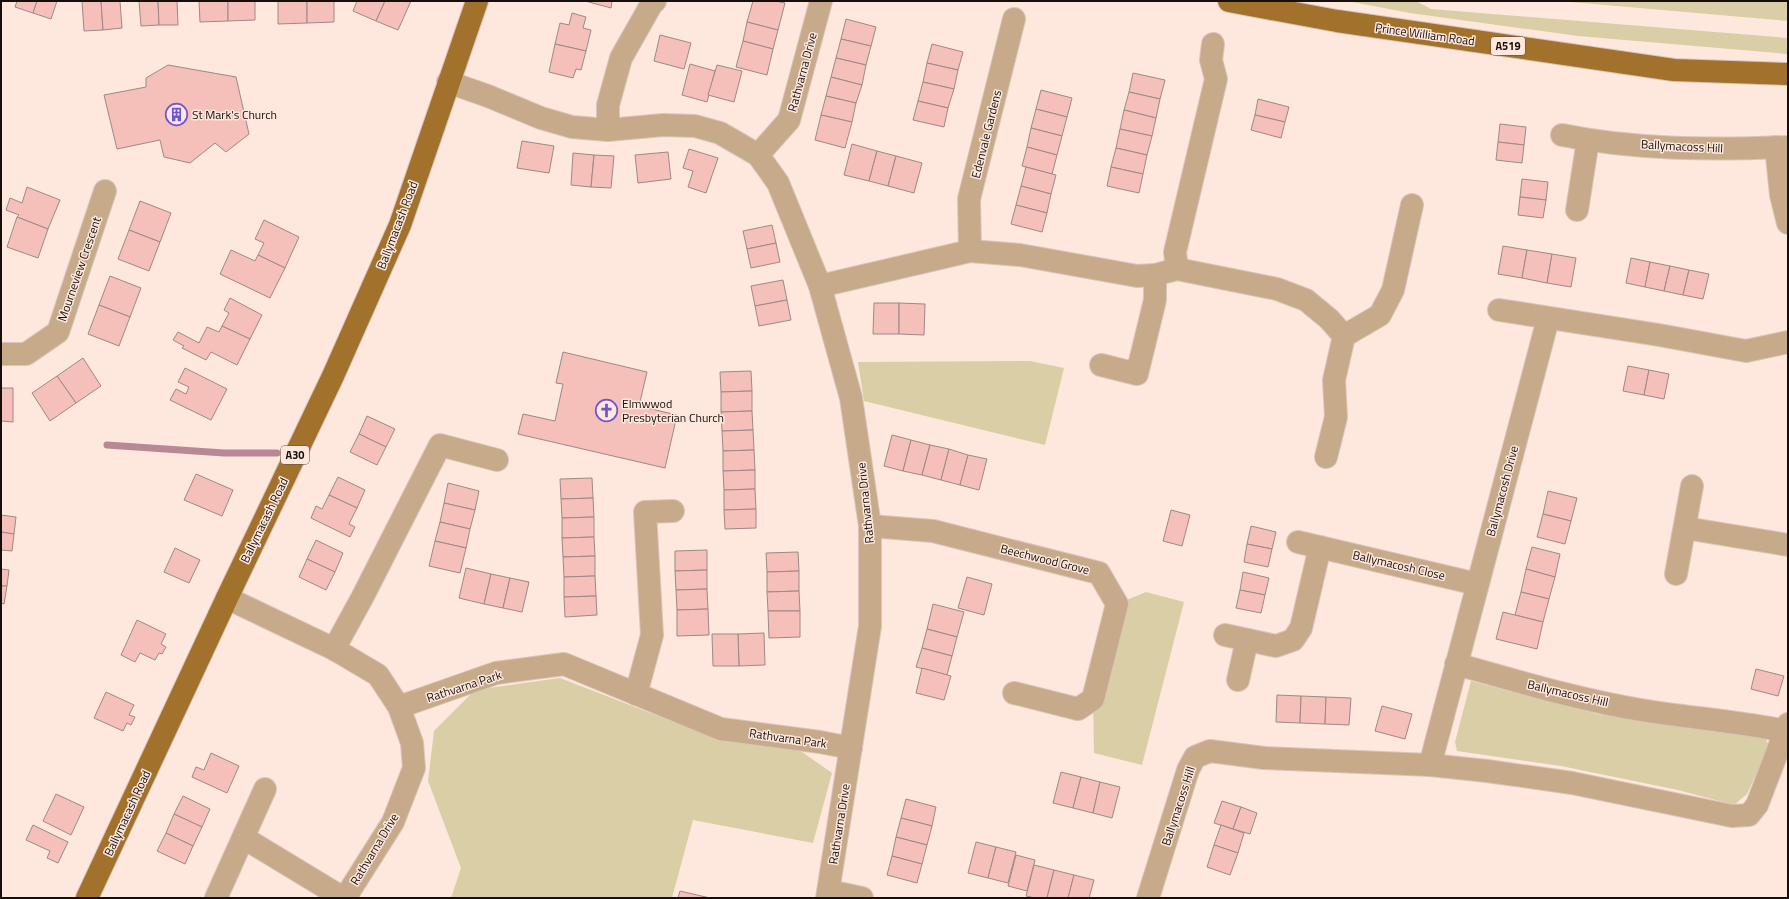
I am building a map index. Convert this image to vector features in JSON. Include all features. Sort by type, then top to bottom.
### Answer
[{"type":"main road","name":"Ballymacash Road","points":[[87,898],[227,598],[333,376],[400,225],[477,1]]},
{"type":"main road","name":"Prince William Road","points":[[1229,1],[1337,21],[1674,70],[1788,74]]},
{"type":"street","points":[[608,130],[608,105],[621,58],[651,5],[655,1]]},
{"type":"street","name":"Rathvarna Drive","points":[[758,156],[789,120],[821,1]]},
{"type":"street","name":"Edenvale Gardens","points":[[970,251],[969,199],[1014,19]]},
{"type":"street","points":[[1177,269],[1175,252],[1216,79],[1211,60],[1213,44]]},
{"type":"street","name":"Rathvarna Drive","points":[[448,82],[488,96],[541,118],[572,127],[608,130],[663,125],[695,126],[720,133],[758,156],[778,183],[820,286],[851,398],[870,526],[870,626],[828,894],[862,898]]},
{"type":"street","name":"Ballymacoss Hill","points":[[1562,134],[1588,140],[1698,149],[1782,147],[1781,195],[1788,223]]},
{"type":"street","points":[[1577,210],[1588,140]]},
{"type":"street","name":"Mourneview Crescent","points":[[1,354],[26,354],[58,332],[105,191]]},
{"type":"street","points":[[1326,457],[1336,417],[1334,380],[1344,336],[1380,315],[1393,290],[1412,205]]},
{"type":"street","points":[[820,286],[970,251],[1020,255],[1137,276],[1155,275],[1177,269],[1277,289],[1306,300],[1329,319],[1344,336]]},
{"type":"street","points":[[1101,365],[1137,374],[1154,300],[1155,275]]},
{"type":"street","points":[[1499,310],[1548,319],[1660,335],[1746,351],[1788,342]]},
{"type":"street","name":"Ballymacosh Drive","points":[[1456,664],[1548,319]]},
{"type":"street","points":[[334,649],[365,592],[440,445],[497,460]]},
{"type":"street","points":[[1676,574],[1692,486]]},
{"type":"street","points":[[636,694],[652,635],[645,512],[673,511]]},
{"type":"street","name":"Beechwood Grove","points":[[870,526],[933,531],[1098,573],[1117,604],[1094,699],[1078,709],[1014,693]]},
{"type":"street","points":[[1685,528],[1788,544]]},
{"type":"street","name":"Ballymacosh Close","points":[[1298,542],[1477,584]]},
{"type":"street","points":[[1225,635],[1276,646],[1293,640],[1301,628],[1320,547]]},
{"type":"street","points":[[227,598],[334,649],[378,675],[399,707]]},
{"type":"street","points":[[1238,680],[1247,640]]},
{"type":"street","name":"Rathvarna Park","points":[[399,707],[496,673],[564,664],[721,729],[820,742],[851,748]]},
{"type":"street","points":[[1430,766],[1456,664]]},
{"type":"street","name":"Ballymacoss Hill","points":[[1148,898],[1188,770],[1195,757],[1210,751],[1264,758],[1430,766],[1572,783],[1732,816],[1749,815],[1757,806],[1787,727],[1641,710],[1540,687],[1456,664]]},
{"type":"street","name":"Rathvarna Drive","points":[[344,898],[393,822],[414,768],[412,743],[399,707]]},
{"type":"street","points":[[216,898],[265,789]]},
{"type":"street","points":[[244,838],[344,898]]},
{"type":"shaded area","points":[[1347,1],[1416,1],[1431,9],[1788,38],[1788,54],[1578,36],[1410,13]]},
{"type":"shaded area","points":[[1559,1],[1788,1],[1788,21]]},
{"type":"shaded area","points":[[1030,361],[1064,368],[1045,445],[864,401],[858,362]]},
{"type":"shaded area","points":[[1146,592],[1184,602],[1142,765],[1094,753],[1093,699],[1117,604]]},
{"type":"shaded area","points":[[560,678],[723,741],[795,747],[832,773],[813,843],[693,820],[672,898],[451,898],[461,868],[428,781],[434,731],[475,690]]},
{"type":"shaded area","points":[[1471,681],[1597,714],[1765,737],[1769,746],[1747,794],[1734,805],[1678,790],[1561,766],[1457,751],[1455,742]]},
{"type":"building","points":[[17,1],[37,1],[33,13],[15,7]]},
{"type":"building","points":[[37,1],[57,1],[51,19],[33,13]]},
{"type":"building","points":[[82,1],[101,1],[103,30],[84,31]]},
{"type":"building","points":[[101,1],[120,1],[122,28],[103,30]]},
{"type":"building","points":[[139,1],[158,1],[159,25],[141,26]]},
{"type":"building","points":[[158,1],[177,1],[178,25],[159,25]]},
{"type":"building","points":[[199,1],[228,1],[228,21],[200,22]]},
{"type":"building","points":[[228,1],[255,1],[255,20],[228,21]]},
{"type":"building","points":[[278,1],[307,1],[307,23],[278,24]]},
{"type":"building","points":[[307,1],[334,1],[334,22],[307,23]]},
{"type":"building","points":[[357,1],[385,1],[376,21],[353,11]]},
{"type":"building","points":[[385,1],[411,1],[398,30],[376,21]]},
{"type":"building","points":[[585,1],[612,1],[611,8]]},
{"type":"building","points":[[753,1],[775,1],[785,3],[778,30],[747,22]]},
{"type":"building","points":[[572,13],[586,17],[583,28],[591,30],[586,51],[555,44],[560,23],[569,25]]},
{"type":"building","points":[[846,19],[876,27],[871,46],[841,39]]},
{"type":"building","points":[[747,22],[778,30],[773,49],[743,41]]},
{"type":"building","points":[[660,35],[691,43],[684,69],[654,61]]},
{"type":"building","points":[[841,39],[871,46],[866,65],[836,58]]},
{"type":"building","points":[[743,41],[773,49],[767,75],[736,67]]},
{"type":"building","points":[[555,44],[586,51],[581,70],[576,69],[573,78],[549,72]]},
{"type":"building","points":[[932,44],[963,52],[958,70],[927,63]]},
{"type":"building","points":[[836,58],[866,65],[862,85],[831,77]]},
{"type":"building","points":[[927,63],[958,70],[954,89],[923,82]]},
{"type":"building","points":[[690,64],[715,71],[707,102],[682,95]]},
{"type":"building","name":"St Mark's Church","points":[[168,65],[236,77],[249,134],[226,152],[215,143],[190,163],[164,157],[160,140],[117,149],[104,95],[146,87],[146,78]]},
{"type":"building","points":[[717,65],[742,71],[734,102],[708,95]]},
{"type":"building","points":[[1133,73],[1165,80],[1160,99],[1129,92]]},
{"type":"building","points":[[831,77],[862,85],[856,103],[826,96]]},
{"type":"building","points":[[923,82],[954,89],[948,108],[918,101]]},
{"type":"building","points":[[1041,90],[1072,98],[1067,117],[1036,109]]},
{"type":"building","points":[[1129,92],[1160,99],[1156,118],[1124,110]]},
{"type":"building","points":[[826,96],[856,103],[852,122],[821,115]]},
{"type":"building","points":[[1258,99],[1289,107],[1285,122],[1255,115]]},
{"type":"building","points":[[918,101],[948,108],[944,127],[913,120]]},
{"type":"building","points":[[1036,109],[1067,117],[1062,136],[1031,128]]},
{"type":"building","points":[[1124,110],[1156,118],[1152,136],[1120,129]]},
{"type":"building","points":[[821,115],[852,122],[845,148],[815,140]]},
{"type":"building","points":[[1255,115],[1285,122],[1281,138],[1251,130]]},
{"type":"building","points":[[1500,124],[1526,127],[1524,145],[1498,142]]},
{"type":"building","points":[[1031,128],[1062,136],[1057,155],[1027,147]]},
{"type":"building","points":[[1120,129],[1152,136],[1147,155],[1116,148]]},
{"type":"building","points":[[522,141],[554,146],[549,173],[517,168]]},
{"type":"building","points":[[1498,142],[1524,145],[1522,163],[1496,160]]},
{"type":"building","points":[[852,144],[877,151],[869,181],[844,175]]},
{"type":"building","points":[[1027,147],[1057,155],[1052,174],[1022,166]]},
{"type":"building","points":[[1116,148],[1147,155],[1143,174],[1111,167]]},
{"type":"building","points":[[689,149],[718,158],[706,193],[688,187],[693,171],[683,168]]},
{"type":"building","points":[[877,151],[896,156],[888,186],[869,181]]},
{"type":"building","points":[[668,152],[671,179],[638,183],[635,155]]},
{"type":"building","points":[[573,153],[594,155],[591,187],[571,185]]},
{"type":"building","points":[[594,155],[614,156],[611,188],[591,187]]},
{"type":"building","points":[[896,156],[922,163],[914,193],[888,186]]},
{"type":"building","points":[[1026,167],[1056,175],[1051,194],[1021,186]]},
{"type":"building","points":[[1111,167],[1143,174],[1139,193],[1107,186]]},
{"type":"building","points":[[1522,179],[1548,182],[1546,200],[1520,197]]},
{"type":"building","points":[[1021,186],[1051,194],[1047,213],[1016,205]]},
{"type":"building","points":[[27,187],[60,200],[48,229],[17,217],[19,215],[6,210],[10,198],[22,203]]},
{"type":"building","points":[[1520,197],[1546,200],[1543,218],[1518,215]]},
{"type":"building","points":[[140,201],[171,213],[160,242],[129,230]]},
{"type":"building","points":[[1016,205],[1047,213],[1042,232],[1011,224]]},
{"type":"building","points":[[17,217],[48,229],[38,258],[7,247]]},
{"type":"building","points":[[264,220],[299,237],[285,268],[258,255],[264,243],[255,239]]},
{"type":"building","points":[[772,225],[776,243],[747,249],[743,231]]},
{"type":"building","points":[[129,230],[160,242],[149,271],[118,259]]},
{"type":"building","points":[[776,243],[780,262],[751,268],[747,249]]},
{"type":"building","points":[[1503,246],[1527,250],[1522,278],[1498,274]]},
{"type":"building","points":[[231,250],[255,261],[258,255],[285,268],[270,298],[220,274]]},
{"type":"building","points":[[1527,250],[1552,254],[1547,283],[1522,278]]},
{"type":"building","points":[[1552,254],[1576,258],[1571,287],[1547,283]]},
{"type":"building","points":[[1631,258],[1650,262],[1645,287],[1626,283]]},
{"type":"building","points":[[1650,262],[1670,266],[1664,291],[1645,287]]},
{"type":"building","points":[[1670,266],[1689,270],[1683,295],[1664,291]]},
{"type":"building","points":[[1689,270],[1709,274],[1703,299],[1683,295]]},
{"type":"building","points":[[110,276],[141,288],[130,317],[99,305]]},
{"type":"building","points":[[783,280],[787,300],[755,306],[751,286]]},
{"type":"building","points":[[230,298],[262,315],[250,339],[222,326],[229,313],[224,310]]},
{"type":"building","points":[[787,300],[791,320],[759,326],[755,306]]},
{"type":"building","points":[[874,303],[899,303],[899,334],[873,334]]},
{"type":"building","points":[[899,303],[925,304],[924,335],[899,334]]},
{"type":"building","points":[[99,305],[130,317],[119,346],[88,334]]},
{"type":"building","points":[[222,326],[250,339],[237,365],[211,352],[206,360],[182,348],[184,346],[173,340],[178,332],[199,343],[207,327],[219,332]]},
{"type":"building","name":"Elmwwod Presbyterian Church","points":[[563,352],[647,372],[639,406],[677,415],[665,468],[518,434],[523,414],[555,421],[563,384],[556,383]]},
{"type":"building","points":[[83,358],[101,386],[76,403],[57,376]]},
{"type":"building","points":[[1628,366],[1649,370],[1644,395],[1623,391]]},
{"type":"building","points":[[185,368],[227,389],[211,420],[170,400],[176,389],[186,394],[189,387],[178,382]]},
{"type":"building","points":[[1649,370],[1669,374],[1664,399],[1644,395]]},
{"type":"building","points":[[751,371],[752,391],[721,392],[720,372]]},
{"type":"building","points":[[57,376],[76,403],[50,421],[32,393]]},
{"type":"building","points":[[1,388],[13,388],[13,422],[1,421]]},
{"type":"building","points":[[752,391],[752,411],[721,412],[721,392]]},
{"type":"building","points":[[752,411],[753,430],[722,431],[721,412]]},
{"type":"building","points":[[367,416],[395,429],[386,447],[359,434]]},
{"type":"building","points":[[753,430],[754,450],[723,451],[722,431]]},
{"type":"building","points":[[359,434],[386,447],[377,465],[350,452]]},
{"type":"building","points":[[892,435],[911,440],[903,471],[884,466]]},
{"type":"building","points":[[911,440],[930,445],[922,475],[903,471]]},
{"type":"building","points":[[930,445],[949,449],[941,480],[922,475]]},
{"type":"building","points":[[949,449],[968,455],[960,485],[941,480]]},
{"type":"building","points":[[754,450],[755,470],[723,471],[723,451]]},
{"type":"building","points":[[968,455],[987,459],[979,490],[960,485]]},
{"type":"building","points":[[755,470],[755,489],[724,490],[723,471]]},
{"type":"building","points":[[196,474],[233,490],[222,516],[184,500]]},
{"type":"building","points":[[338,477],[365,490],[357,508],[329,495]]},
{"type":"building","points":[[592,478],[593,498],[561,499],[560,479]]},
{"type":"building","points":[[448,483],[479,491],[475,510],[444,503]]},
{"type":"building","points":[[755,489],[756,509],[724,510],[724,490]]},
{"type":"building","points":[[1548,491],[1577,498],[1571,521],[1543,514]]},
{"type":"building","points":[[329,495],[357,508],[349,524],[355,527],[350,537],[311,518],[316,506],[322,509]]},
{"type":"building","points":[[593,498],[594,517],[562,518],[561,499]]},
{"type":"building","points":[[444,503],[475,510],[470,529],[440,522]]},
{"type":"building","points":[[756,509],[756,528],[725,529],[724,510]]},
{"type":"building","points":[[1171,510],[1190,515],[1182,546],[1163,541]]},
{"type":"building","points":[[1543,514],[1571,521],[1565,544],[1537,537]]},
{"type":"building","points":[[1,515],[16,517],[14,534],[1,532]]},
{"type":"building","points":[[594,517],[594,537],[562,538],[562,518]]},
{"type":"building","points":[[440,522],[470,529],[466,548],[435,541]]},
{"type":"building","points":[[1251,526],[1276,532],[1272,549],[1247,544]]},
{"type":"building","points":[[1,532],[14,534],[12,551],[1,550]]},
{"type":"building","points":[[594,537],[595,556],[563,557],[562,538]]},
{"type":"building","points":[[316,540],[343,553],[335,572],[307,559]]},
{"type":"building","points":[[435,541],[466,548],[460,573],[429,566]]},
{"type":"building","points":[[1247,544],[1272,549],[1268,567],[1244,562]]},
{"type":"building","points":[[1532,547],[1560,554],[1555,577],[1526,569]]},
{"type":"building","points":[[175,548],[200,560],[189,583],[164,572]]},
{"type":"building","points":[[707,550],[707,570],[675,571],[675,551]]},
{"type":"building","points":[[798,552],[799,571],[767,572],[766,553]]},
{"type":"building","points":[[595,556],[595,576],[564,577],[563,557]]},
{"type":"building","points":[[307,559],[335,572],[326,590],[299,577]]},
{"type":"building","points":[[466,568],[491,574],[484,604],[459,598]]},
{"type":"building","points":[[1,569],[9,570],[7,586],[1,586]]},
{"type":"building","points":[[1526,569],[1555,577],[1549,599],[1521,592]]},
{"type":"building","points":[[707,570],[707,589],[676,590],[675,571]]},
{"type":"building","points":[[799,571],[799,591],[767,592],[767,572]]},
{"type":"building","points":[[1243,572],[1269,578],[1265,595],[1240,590]]},
{"type":"building","points":[[491,574],[510,578],[503,608],[484,604]]},
{"type":"building","points":[[595,576],[596,596],[564,597],[564,577]]},
{"type":"building","points":[[967,577],[992,584],[984,615],[958,608]]},
{"type":"building","points":[[510,578],[529,582],[522,612],[503,608]]},
{"type":"building","points":[[1,586],[7,586],[4,604],[1,603]]},
{"type":"building","points":[[707,589],[708,609],[677,610],[676,590]]},
{"type":"building","points":[[1240,590],[1265,595],[1261,613],[1236,608]]},
{"type":"building","points":[[799,591],[800,611],[768,611],[767,592]]},
{"type":"building","points":[[1521,592],[1549,599],[1543,622],[1515,615]]},
{"type":"building","points":[[596,596],[597,615],[565,617],[564,597]]},
{"type":"building","points":[[933,604],[964,612],[957,637],[927,629]]},
{"type":"building","points":[[708,609],[709,635],[677,636],[677,610]]},
{"type":"building","points":[[768,611],[800,611],[800,637],[769,638]]},
{"type":"building","points":[[1503,612],[1543,622],[1537,649],[1496,639]]},
{"type":"building","points":[[137,620],[166,634],[161,644],[166,647],[162,654],[159,653],[155,660],[140,653],[135,662],[121,655]]},
{"type":"building","points":[[927,629],[957,637],[952,656],[922,648]]},
{"type":"building","points":[[764,633],[765,665],[739,666],[738,634]]},
{"type":"building","points":[[712,634],[738,634],[739,666],[713,666]]},
{"type":"building","points":[[922,648],[952,656],[947,675],[916,667]]},
{"type":"building","points":[[922,668],[951,676],[944,700],[916,693]]},
{"type":"building","points":[[1756,669],[1784,676],[1778,696],[1751,689]]},
{"type":"building","points":[[106,692],[134,705],[129,715],[135,717],[131,725],[127,723],[123,731],[94,718]]},
{"type":"building","points":[[1277,695],[1301,696],[1300,723],[1276,722]]},
{"type":"building","points":[[1301,696],[1326,697],[1325,724],[1300,723]]},
{"type":"building","points":[[1326,697],[1351,698],[1349,725],[1325,724]]},
{"type":"building","points":[[1382,706],[1412,714],[1405,739],[1375,731]]},
{"type":"building","points":[[211,753],[239,766],[227,793],[192,777],[196,767],[204,770]]},
{"type":"building","points":[[1061,772],[1081,777],[1073,808],[1053,803]]},
{"type":"building","points":[[1081,777],[1100,782],[1093,813],[1073,808]]},
{"type":"building","points":[[1100,782],[1120,787],[1112,818],[1093,813]]},
{"type":"building","points":[[56,794],[84,807],[71,835],[43,821]]},
{"type":"building","points":[[183,796],[210,809],[202,827],[174,814]]},
{"type":"building","points":[[906,799],[936,807],[932,826],[901,818]]},
{"type":"building","points":[[1222,801],[1241,807],[1233,829],[1214,823]]},
{"type":"building","points":[[1241,807],[1257,813],[1250,834],[1233,829]]},
{"type":"building","points":[[174,814],[202,827],[193,846],[166,833]]},
{"type":"building","points":[[901,818],[932,826],[927,845],[896,837]]},
{"type":"building","points":[[33,825],[68,842],[58,863],[47,858],[50,851],[26,840]]},
{"type":"building","points":[[1221,825],[1244,833],[1238,853],[1214,845]]},
{"type":"building","points":[[166,833],[193,846],[185,864],[157,851]]},
{"type":"building","points":[[896,837],[927,845],[922,864],[892,856]]},
{"type":"building","points":[[976,842],[996,847],[988,878],[968,873]]},
{"type":"building","points":[[1214,845],[1238,853],[1230,875],[1207,867]]},
{"type":"building","points":[[996,847],[1016,852],[1008,883],[988,878]]},
{"type":"building","points":[[1016,855],[1035,860],[1027,891],[1008,886]]},
{"type":"building","points":[[892,856],[922,864],[917,883],[887,875]]},
{"type":"building","points":[[1034,865],[1054,870],[1047,898],[1026,896]]},
{"type":"building","points":[[1054,870],[1074,875],[1068,898],[1047,898]]},
{"type":"building","points":[[1074,875],[1094,880],[1089,898],[1068,898]]},
{"type":"building","points":[[680,891],[710,898],[678,898]]},
{"type":"waterway","points":[[107,445],[224,453],[277,453]]},
{"type":"place","name":"St Mark's Church","points":[[177,114]]},
{"type":"place","name":"Elmwwod Presbyterian Church","points":[[607,410]]}]
